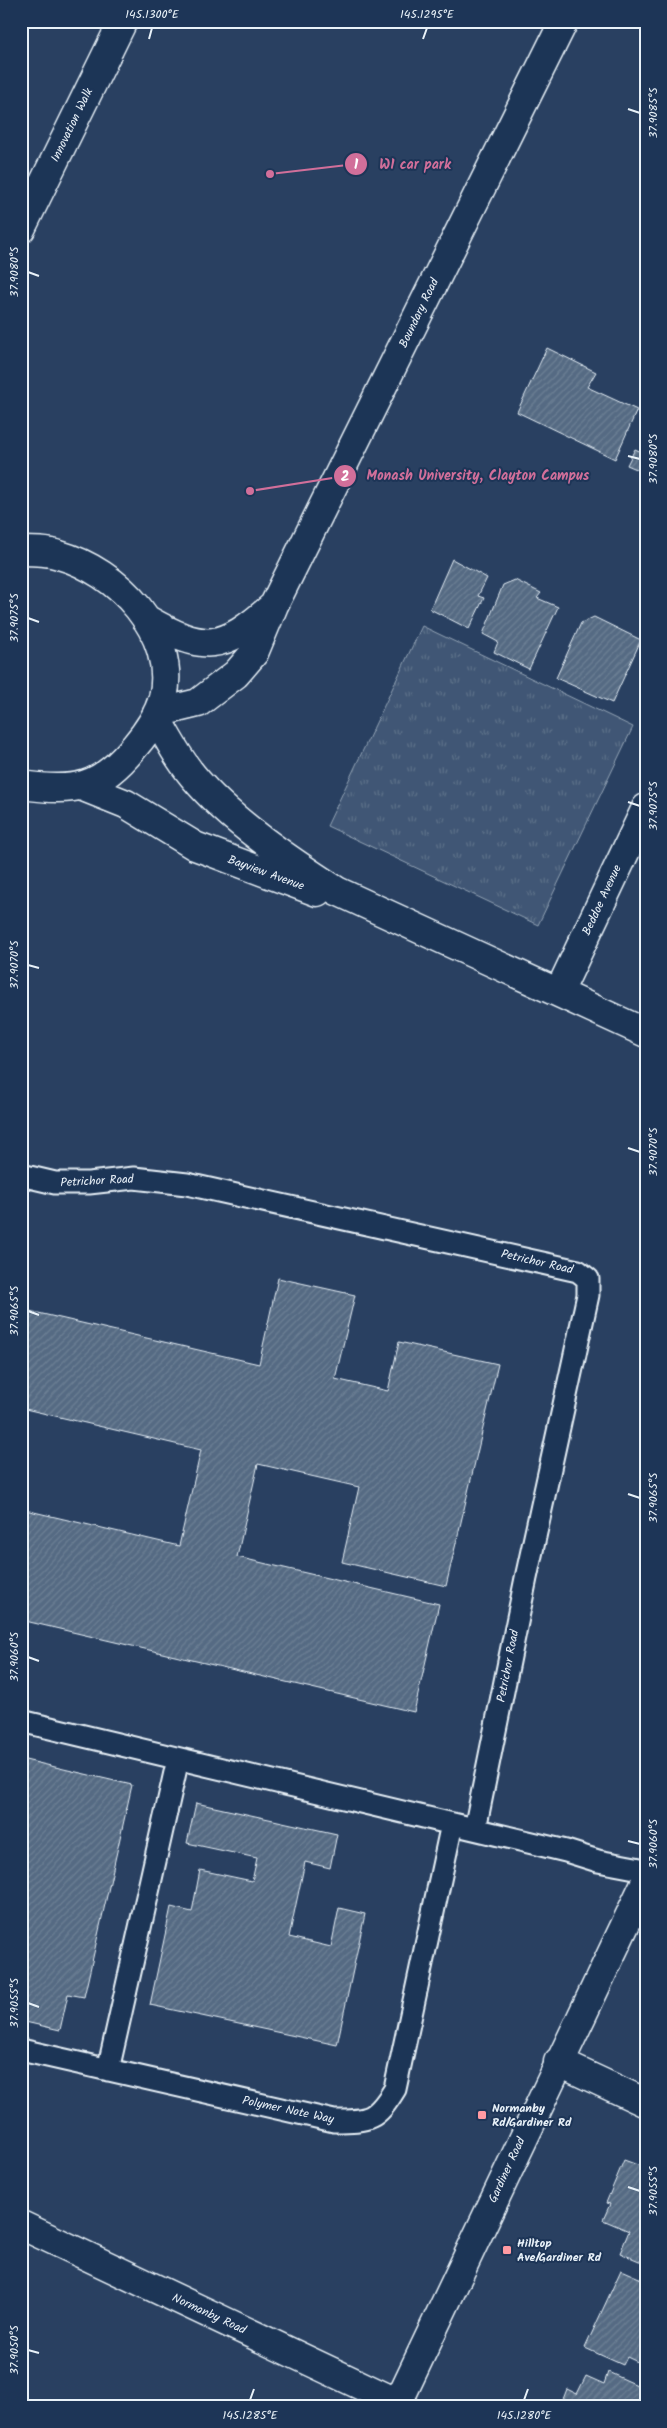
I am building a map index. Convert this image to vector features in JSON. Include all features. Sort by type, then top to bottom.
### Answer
[{"type":"street","name":"Innovation Walk","points":[[21,229],[123,21]]},
{"type":"street","name":"Boundary Road","points":[[157,715],[198,703],[236,674],[254,653],[274,605],[564,21]]},
{"type":"street","points":[[21,551],[58,554],[88,566],[105,576],[120,589],[146,619],[160,645],[164,668],[164,689],[157,715],[143,736],[116,768],[106,776],[81,786],[51,789],[21,785]]},
{"type":"street","name":"Boundary Road","points":[[146,619],[190,640],[213,643],[240,633],[274,605]]},
{"type":"street","name":"Bayview Avenue","points":[[157,715],[186,767],[220,805],[292,861],[337,891],[646,1033]]},
{"type":"street","name":"Bayview Avenue","points":[[81,786],[126,804],[171,833],[213,854],[276,876],[458,948]]},
{"type":"street","name":"Beddoe Avenue","points":[[559,992],[646,808]]},
{"type":"street","name":"Gardiner Road","points":[[396,2405],[646,1881]]},
{"type":"street","points":[[558,2062],[646,2103]]},
{"type":"street","name":"Normanby Road","points":[[21,2225],[396,2405]]},
{"type":"lane","name":"Petrichor Road","points":[[21,1175],[55,1183],[89,1183],[134,1178],[187,1184],[578,1271],[588,1279],[588,1295],[526,1578],[475,1829]]},
{"type":"lane","points":[[21,1721],[566,1851],[598,1862],[646,1870]]},
{"type":"lane","points":[[108,2070],[178,1759]]},
{"type":"lane","name":"Polymer Note Way","points":[[21,2050],[334,2121],[361,2121],[382,2110],[395,2089],[452,1824]]},
{"type":"green space","points":[[422,626],[633,727],[538,925],[327,826]]},
{"type":"building","points":[[547,348],[596,372],[587,387],[637,410],[615,459],[517,412]]},
{"type":"building","points":[[635,449],[646,454],[646,473],[627,465]]},
{"type":"building","points":[[452,559],[487,578],[478,596],[484,598],[469,629],[430,609]]},
{"type":"building","points":[[515,580],[541,593],[537,598],[558,607],[529,669],[494,652],[498,642],[483,634],[503,585]]},
{"type":"building","points":[[594,617],[641,640],[612,703],[556,678],[581,623]]},
{"type":"building","points":[[278,1278],[355,1295],[335,1379],[388,1391],[399,1342],[498,1364],[446,1586],[342,1562],[359,1487],[258,1464],[237,1557],[439,1604],[414,1712],[21,1620],[21,1509],[179,1546],[201,1450],[21,1408],[21,1309],[259,1364]]},
{"type":"building","points":[[21,1759],[132,1785],[84,1997],[68,1994],[60,2030],[21,2021]]},
{"type":"building","points":[[196,1803],[337,1834],[330,1868],[305,1862],[289,1937],[331,1947],[339,1908],[365,1914],[337,2045],[150,2005],[171,1907],[192,1912],[200,1870],[252,1881],[257,1858],[187,1843]]},
{"type":"building","points":[[624,2160],[646,2168],[646,2259],[644,2263],[620,2253],[629,2231],[603,2220],[610,2204],[606,2203]]},
{"type":"building","points":[[621,2270],[646,2281],[646,2366],[627,2357],[623,2365],[585,2348]]},
{"type":"building","points":[[608,2372],[646,2389],[646,2407],[560,2407],[567,2389],[577,2394],[586,2376],[604,2384]]},
{"type":"place","name":"W1 car park","points":[[270,174]]},
{"type":"place","name":"Monash University, Clayton Campus","points":[[250,491]]},
{"type":"place","name":"Normanby Rd/Gardiner Rd","points":[[482,2115]]},
{"type":"place","name":"Hilltop Ave/Gardiner Rd","points":[[507,2250]]}]
